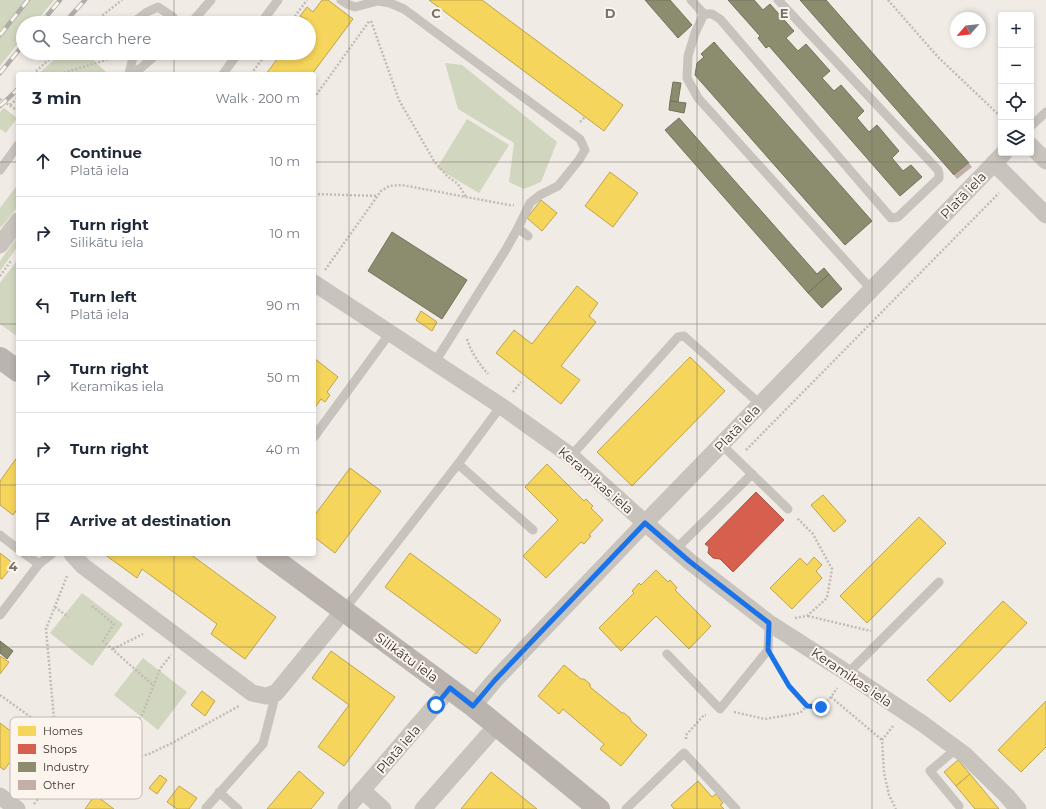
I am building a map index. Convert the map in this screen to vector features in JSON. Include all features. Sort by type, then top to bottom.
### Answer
[{"type":"main road","points":[[0,358],[16,370]]},
{"type":"main road","name":"Silikātu iela","points":[[270,556],[450,688],[599,809]]},
{"type":"street","points":[[1034,149],[1046,161]]},
{"type":"street","name":"Platā iela","points":[[473,706],[495,680],[645,523],[999,158]]},
{"type":"street","points":[[999,158],[1011,180],[1046,215]]},
{"type":"street","points":[[0,245],[16,224]]},
{"type":"street","name":"Keramikas iela","points":[[316,284],[501,406],[571,456],[676,550],[769,623],[905,712],[965,755],[1007,796],[1018,809]]},
{"type":"street","points":[[74,557],[83,566],[252,692],[266,696],[276,693],[344,610]]},
{"type":"street","name":"Platā iela","points":[[346,809],[450,688]]},
{"type":"street","points":[[423,809],[497,725]]},
{"type":"street","points":[[362,790],[383,809]]},
{"type":"street","points":[[0,796],[25,808]]},
{"type":"lane","points":[[197,16],[212,0]]},
{"type":"lane","points":[[266,16],[278,0]]},
{"type":"lane","points":[[341,0],[355,7],[378,1],[390,3],[404,9],[580,139],[585,150],[558,186],[540,195],[530,204],[505,251],[435,362]]},
{"type":"lane","points":[[692,0],[704,14],[712,14],[720,19],[891,218],[898,217],[938,178],[938,170],[778,0]]},
{"type":"lane","points":[[142,16],[147,12],[158,8],[171,16]]},
{"type":"lane","points":[[704,14],[688,56],[687,78],[698,98],[872,289]]},
{"type":"lane","points":[[129,72],[132,60]]},
{"type":"lane","points":[[133,72],[141,68],[150,60]]},
{"type":"lane","points":[[224,72],[233,60]]},
{"type":"lane","points":[[1034,123],[1046,112]]},
{"type":"lane","points":[[0,170],[16,148]]},
{"type":"lane","points":[[518,228],[528,236]]},
{"type":"lane","points":[[316,434],[390,333]]},
{"type":"lane","points":[[571,456],[678,337],[681,336],[684,336],[760,404]]},
{"type":"lane","points":[[344,610],[458,464],[501,406]]},
{"type":"lane","points":[[722,444],[788,509]]},
{"type":"lane","points":[[458,464],[533,530]]},
{"type":"lane","points":[[676,550],[752,474]]},
{"type":"lane","points":[[0,535],[16,547]]},
{"type":"lane","points":[[28,556],[39,564]]},
{"type":"lane","points":[[0,615],[39,564],[49,556]]},
{"type":"lane","points":[[848,674],[939,582]]},
{"type":"lane","points":[[666,654],[720,710],[768,650],[769,623]]},
{"type":"lane","points":[[206,808],[263,744],[276,693]]},
{"type":"lane","points":[[956,748],[930,771],[959,806]]},
{"type":"lane","points":[[626,809],[684,753],[736,809]]},
{"type":"lane","points":[[219,792],[238,809]]},
{"type":"path","points":[[102,16],[122,0]]},
{"type":"path","points":[[295,16],[307,0]]},
{"type":"path","points":[[888,0],[938,57],[998,114]]},
{"type":"path","points":[[364,5],[370,17],[399,100],[434,161],[447,176],[458,184],[466,197]]},
{"type":"path","points":[[316,95],[371,21]]},
{"type":"path","points":[[35,72],[48,60]]},
{"type":"path","points":[[66,72],[105,60]]},
{"type":"path","points":[[252,72],[261,60]]},
{"type":"path","points":[[0,99],[16,110]]},
{"type":"path","points":[[10,105],[16,100]]},
{"type":"path","points":[[737,459],[1011,180]]},
{"type":"path","points":[[316,282],[381,191],[389,186],[402,185],[509,205],[530,204]]},
{"type":"path","points":[[316,194],[378,196]]},
{"type":"path","points":[[0,276],[14,258]]},
{"type":"path","points":[[460,322],[469,345],[482,367],[491,377]]},
{"type":"path","points":[[788,509],[813,534],[832,569],[827,598],[807,616]]},
{"type":"path","points":[[54,717],[46,629],[74,557]]},
{"type":"path","points":[[92,606],[114,624],[103,641],[154,686]]},
{"type":"path","points":[[55,607],[68,617]]},
{"type":"path","points":[[769,623],[807,616],[864,629],[885,636]]},
{"type":"path","points":[[113,650],[162,625]]},
{"type":"path","points":[[141,717],[160,670],[182,640]]},
{"type":"path","points":[[768,650],[789,686],[807,706],[821,707],[831,697],[848,674]]},
{"type":"path","points":[[142,756],[172,743],[238,707],[252,692]]},
{"type":"path","points":[[0,695],[30,717]]},
{"type":"path","points":[[831,697],[882,740]]},
{"type":"path","points":[[684,753],[686,735],[704,715],[720,710],[765,719],[800,713],[807,706]]},
{"type":"path","points":[[896,809],[889,795],[884,773],[882,740],[905,712]]},
{"type":"path","points":[[25,808],[33,799]]},
{"type":"green space","points":[[0,0],[54,0],[41,16],[16,16],[16,46],[0,66]]},
{"type":"green space","points":[[54,60],[93,60],[106,72],[40,72]]},
{"type":"green space","points":[[445,63],[462,65],[557,142],[541,182],[524,189],[509,182],[514,143],[458,109]]},
{"type":"green space","points":[[4,108],[16,117],[6,133],[0,129],[0,112]]},
{"type":"green space","points":[[467,119],[509,145],[479,193],[437,168]]},
{"type":"green space","points":[[16,187],[16,209],[0,228],[0,208]]},
{"type":"green space","points":[[16,239],[16,249],[0,271],[0,261]]},
{"type":"green space","points":[[16,262],[16,336],[0,324],[0,283]]},
{"type":"green space","points":[[82,593],[123,624],[92,666],[50,633]]},
{"type":"green space","points":[[143,658],[187,692],[158,730],[114,695]]},
{"type":"building: Homes","points":[[322,0],[328,0],[353,19],[313,72],[268,72],[276,60],[316,60],[316,16],[300,16],[307,7],[313,12]]},
{"type":"building: Homes","points":[[429,0],[482,0],[623,105],[604,131]]},
{"type":"building: Homes","points":[[610,172],[638,193],[613,227],[585,206]]},
{"type":"building: Homes","points":[[541,200],[557,213],[542,231],[527,218]]},
{"type":"building: Homes","points":[[577,286],[598,303],[589,316],[596,322],[561,366],[580,380],[561,404],[496,353],[514,330],[532,344]]},
{"type":"building: Homes","points":[[421,311],[437,322],[432,331],[416,320]]},
{"type":"building: Homes","points":[[690,357],[725,391],[632,486],[597,452]]},
{"type":"building: Homes","points":[[316,360],[338,377],[327,392],[330,395],[325,402],[321,399],[316,406]]},
{"type":"building: Homes","points":[[16,459],[16,511],[13,515],[0,505],[0,481]]},
{"type":"building: Homes","points":[[547,464],[584,501],[586,499],[593,506],[591,508],[603,520],[589,535],[591,536],[584,544],[581,542],[546,578],[523,556],[558,520],[525,487]]},
{"type":"building: Homes","points":[[350,468],[381,491],[335,553],[316,539],[316,513]]},
{"type":"building: Homes","points":[[823,495],[846,521],[834,532],[811,505]]},
{"type":"building: Homes","points":[[919,517],[946,543],[867,623],[840,596]]},
{"type":"building: Homes","points":[[0,553],[14,564],[2,579],[0,578]]},
{"type":"building: Homes","points":[[410,553],[501,620],[476,654],[385,587]]},
{"type":"building: Homes","points":[[107,556],[193,556],[276,617],[245,659],[211,634],[217,624],[142,569],[137,578]]},
{"type":"building: Homes","points":[[814,557],[822,565],[816,571],[822,578],[792,609],[770,588],[800,558],[807,565]]},
{"type":"building: Homes","points":[[656,570],[668,582],[670,580],[677,588],[675,590],[711,626],[689,649],[656,616],[621,651],[599,628],[634,593],[632,591],[639,583],[641,585]]},
{"type":"building: Homes","points":[[1003,601],[1027,623],[950,702],[927,680]]},
{"type":"building: Homes","points":[[331,651],[395,697],[344,766],[318,747],[349,705],[312,678]]},
{"type":"building: Homes","points":[[0,656],[9,662],[0,674]]},
{"type":"building: Homes","points":[[564,665],[581,679],[584,679],[590,684],[590,687],[630,718],[631,721],[647,735],[621,766],[600,749],[604,744],[563,709],[559,714],[538,696]]},
{"type":"building: Homes","points":[[202,691],[215,701],[205,716],[191,705]]},
{"type":"building: Homes","points":[[1046,701],[1046,747],[1021,772],[998,750]]},
{"type":"building: Homes","points":[[0,723],[10,731],[10,762],[4,770],[0,767]]},
{"type":"building: Homes","points":[[958,760],[970,774],[956,786],[944,772]]},
{"type":"building: Homes","points":[[299,771],[324,793],[311,809],[267,809]]},
{"type":"building: Homes","points":[[491,772],[537,809],[461,809]]},
{"type":"building: Homes","points":[[970,774],[999,809],[975,809],[956,786]]},
{"type":"building: Homes","points":[[160,775],[167,780],[157,794],[149,788]]},
{"type":"building: Homes","points":[[698,781],[712,797],[716,794],[723,803],[720,805],[724,809],[674,809],[671,805]]},
{"type":"building: Homes","points":[[179,786],[197,798],[189,809],[177,809],[167,802]]},
{"type":"building: Homes","points":[[92,799],[100,799],[114,809],[85,809]]},
{"type":"building: Shops","points":[[756,492],[784,520],[733,572],[720,559],[713,558],[708,553],[709,547],[705,544]]},
{"type":"building: Industry","points":[[645,0],[670,0],[692,25],[678,38]]},
{"type":"building: Industry","points":[[728,0],[754,0],[763,10],[770,4],[794,31],[786,38],[798,51],[806,44],[830,71],[822,78],[834,91],[841,85],[864,111],[857,118],[869,132],[877,125],[899,151],[892,158],[903,171],[911,165],[922,177],[900,196],[769,46],[766,48],[758,38],[760,36]]},
{"type":"building: Industry","points":[[800,0],[826,0],[969,163],[954,175]]},
{"type":"building: Industry","points":[[714,42],[872,221],[845,245],[695,75],[697,63],[704,57],[701,54]]},
{"type":"building: Industry","points":[[673,82],[681,83],[678,102],[670,101]]},
{"type":"building: Industry","points":[[670,101],[686,103],[684,113],[669,110]]},
{"type":"building: Industry","points":[[679,118],[817,274],[824,268],[829,274],[808,293],[665,130]]},
{"type":"building: Industry","points":[[392,232],[467,280],[442,319],[368,271]]},
{"type":"building: Industry","points":[[829,274],[842,289],[822,308],[808,293]]},
{"type":"building: Industry","points":[[0,641],[13,651],[7,659],[0,653]]},
{"type":"building: Other","points":[[969,163],[972,167],[957,179],[954,175]]},
{"type":"railway","points":[[0,35],[28,0]]},
{"type":"railway","points":[[47,16],[60,0]]},
{"type":"railway","points":[[70,16],[85,0]]},
{"type":"railway","points":[[0,73],[16,54]]},
{"type":"railway","points":[[0,106],[16,91]]},
{"type":"route","points":[[436,705],[450,688],[473,706],[495,680],[645,523],[689,561],[769,623],[768,650],[789,686],[807,706],[821,707]]}]
